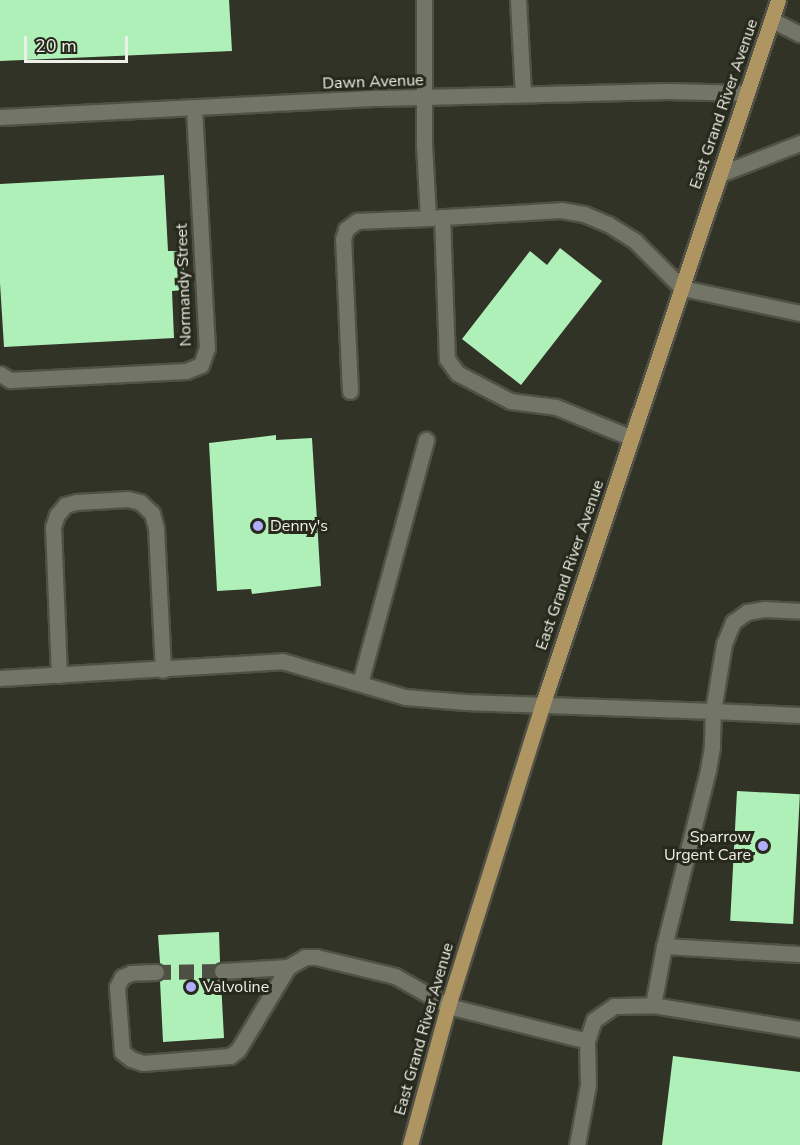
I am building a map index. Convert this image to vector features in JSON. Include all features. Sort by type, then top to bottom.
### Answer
[{"type":"main road","name":"East Grand River Avenue","points":[[410,1145],[448,1006],[543,703],[778,0]]},
{"type":"street","points":[[424,0],[426,98],[424,144],[435,218],[447,359],[457,373],[510,401],[556,407],[632,438]]},
{"type":"street","points":[[518,0],[523,94]]},
{"type":"street","points":[[772,20],[800,34]]},
{"type":"street","name":"Dawn Avenue","points":[[0,117],[523,94],[668,91],[747,93]]},
{"type":"street","name":"Normandy Street","points":[[0,374],[10,380],[186,371],[201,365],[207,348],[194,108]]},
{"type":"street","points":[[720,174],[800,143]]},
{"type":"street","points":[[350,391],[343,239],[346,229],[357,221],[561,210],[584,214],[608,224],[635,241],[682,288],[800,313]]},
{"type":"street","points":[[360,683],[426,440]]},
{"type":"street","points":[[59,675],[53,527],[57,515],[65,505],[76,502],[129,499],[140,502],[152,513],[156,528],[163,669]]},
{"type":"street","points":[[653,1005],[664,946],[708,770],[713,711],[724,644],[733,622],[747,612],[764,609],[800,611]]},
{"type":"street","points":[[0,678],[282,661],[405,697],[465,702],[543,703],[800,715]]},
{"type":"street","points":[[664,946],[800,954]]},
{"type":"street","points":[[156,972],[131,973],[122,977],[117,987],[122,1052],[131,1059],[143,1063],[230,1056],[238,1050],[288,968],[297,960],[315,957],[395,976],[448,1006],[587,1041]]},
{"type":"street","points":[[222,970],[288,968]]},
{"type":"street","points":[[577,1145],[588,1085],[587,1041],[594,1020],[614,1006],[653,1005],[800,1029]]},
{"type":"building","points":[[0,0],[229,0],[232,51],[0,61]]},
{"type":"building","points":[[164,175],[168,251],[183,251],[185,290],[172,291],[174,338],[4,347],[0,283],[0,184]]},
{"type":"building","points":[[560,248],[602,281],[521,385],[462,339],[530,251],[547,265]]},
{"type":"building","points":[[276,435],[276,440],[312,438],[321,586],[252,594],[251,589],[217,591],[209,443]]},
{"type":"building","name":"Sparrow Urgent Care","points":[[737,791],[800,794],[793,924],[730,921]]},
{"type":"building","name":"Valvoline","points":[[219,932],[220,962],[214,966],[212,971],[214,977],[221,981],[224,1038],[163,1042],[160,981],[166,971],[160,963],[158,935]]},
{"type":"building","points":[[673,1056],[800,1072],[800,1145],[662,1145]]},
{"type":"tunnel","points":[[156,972],[222,971]]},
{"type":"place","name":"Denny's","points":[[258,526]]},
{"type":"place","name":"Sparrow Urgent Care","points":[[763,846]]},
{"type":"place","name":"Valvoline","points":[[191,987]]}]
